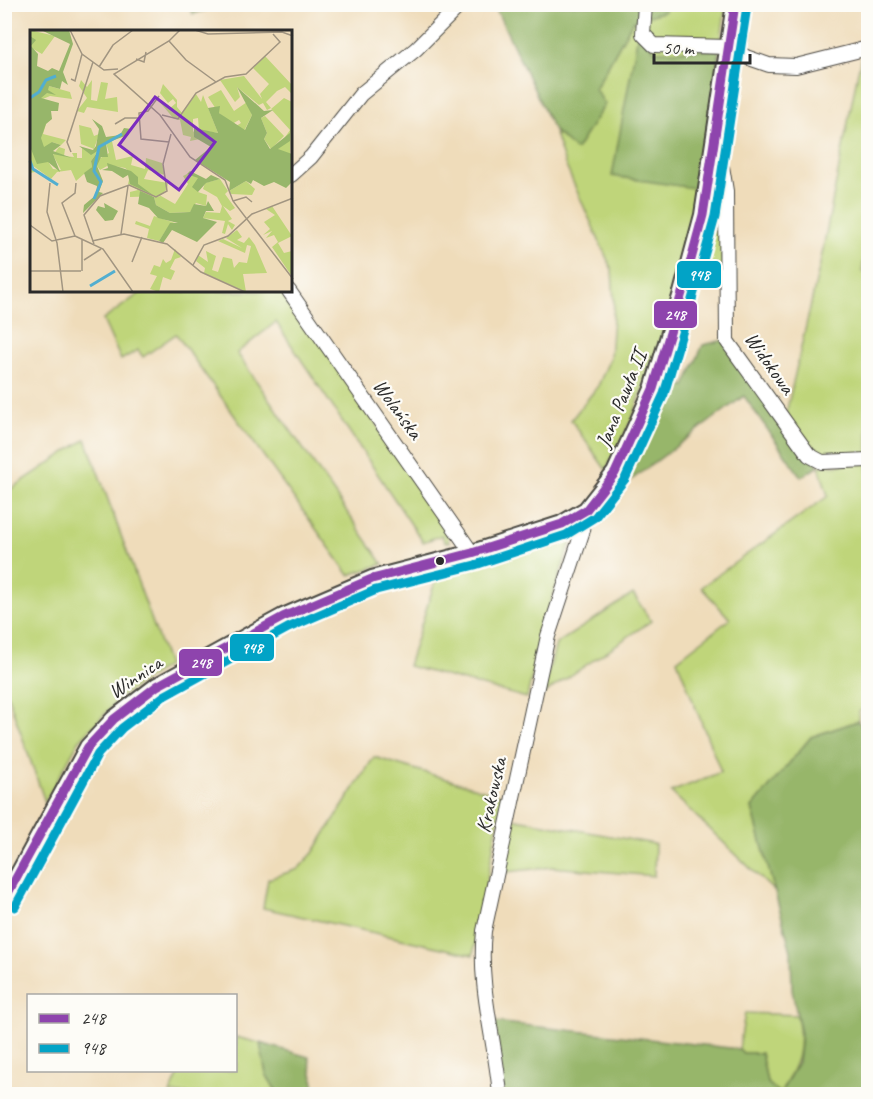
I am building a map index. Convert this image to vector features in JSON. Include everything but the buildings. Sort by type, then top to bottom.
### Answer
[{"type":"street","points":[[292,174],[311,157],[362,94],[416,49],[461,4]]},
{"type":"street","points":[[645,4],[643,34],[654,45],[729,47],[746,57],[769,65],[796,66],[868,48]]},
{"type":"street","name":"Jana Pawła II","points":[[372,579],[472,553],[562,524],[586,510],[615,473],[653,389],[703,215],[735,4]]},
{"type":"street","name":"Widokowa","points":[[710,161],[722,166],[726,191],[727,341],[809,455],[822,462],[868,460]]},
{"type":"street","name":"Wolańska","points":[[290,292],[472,553]]},
{"type":"street","name":"Krakowska","points":[[500,1095],[484,991],[481,958],[484,931],[500,848],[548,636],[583,530],[586,510]]},
{"type":"street","name":"Winnica","points":[[4,901],[88,747],[114,718],[158,686],[283,617],[372,579]]},
{"type":"green space","points":[[187,5],[221,5],[193,14]]},
{"type":"green space","points":[[494,5],[666,5],[665,11],[633,21],[595,89],[605,104],[576,150],[554,131]]},
{"type":"green space","points":[[666,5],[726,5],[694,228],[663,331],[632,419],[606,470],[571,420],[598,386],[610,358],[614,303],[612,270],[565,164],[554,131],[576,149],[595,89],[633,20],[665,11]]},
{"type":"green space","points":[[638,33],[655,51],[719,50],[700,189],[612,176]]},
{"type":"green space","points":[[868,54],[868,233],[862,272],[868,274],[868,457],[837,459],[826,458],[811,450],[785,418],[820,264],[861,56]]},
{"type":"green space","points":[[714,167],[720,169],[724,290],[692,284],[705,246]]},
{"type":"green space","points":[[142,292],[286,292],[447,527],[449,542],[444,542],[442,535],[423,542],[276,322],[237,353],[383,564],[349,575],[176,334],[143,357],[138,350],[121,360],[103,320]]},
{"type":"green space","points":[[724,340],[819,466],[801,477],[744,396],[631,480],[624,474],[665,377],[685,386],[703,345]]},
{"type":"green space","points":[[86,439],[168,665],[121,697],[79,741],[45,802],[5,688],[5,493]]},
{"type":"green space","points":[[868,463],[868,705],[859,712],[858,721],[811,737],[752,808],[775,892],[671,792],[721,772],[677,660],[730,619],[701,587],[828,496],[819,466]]},
{"type":"green space","points":[[573,525],[575,530],[543,625],[527,698],[408,666],[440,566],[489,553],[491,557],[536,543],[535,539]]},
{"type":"green space","points":[[633,594],[651,621],[542,695],[556,644]]},
{"type":"green space","points":[[858,721],[868,736],[868,1094],[780,1094],[798,1062],[801,1034],[792,990],[791,951],[752,808],[811,737]]},
{"type":"green space","points":[[374,757],[503,796],[473,955],[263,908],[268,879],[298,869],[313,853]]},
{"type":"green space","points":[[511,818],[655,844],[654,876],[552,867],[498,873]]},
{"type":"green space","points":[[745,1013],[797,1015],[800,1038],[798,1057],[780,1094],[767,1082],[761,1053],[743,1053],[739,1049]]},
{"type":"green space","points":[[495,1022],[739,1049],[743,1053],[761,1053],[767,1082],[780,1094],[503,1094]]},
{"type":"green space","points":[[237,1037],[260,1043],[266,1074],[278,1094],[170,1094],[180,1072],[237,1072]]},
{"type":"green space","points":[[260,1043],[309,1057],[316,1094],[278,1094],[266,1074]]},
{"type":"transit line","name":"248","points":[[4,900],[88,747],[114,719],[157,686],[283,617],[372,579],[472,553],[562,524],[586,510],[615,473],[653,389],[682,293],[703,215],[735,4]]},
{"type":"transit line","name":"948","points":[[15,907],[98,754],[122,728],[164,696],[288,628],[376,590],[475,565],[566,535],[595,517],[625,479],[664,394],[715,217],[747,6]]}]
